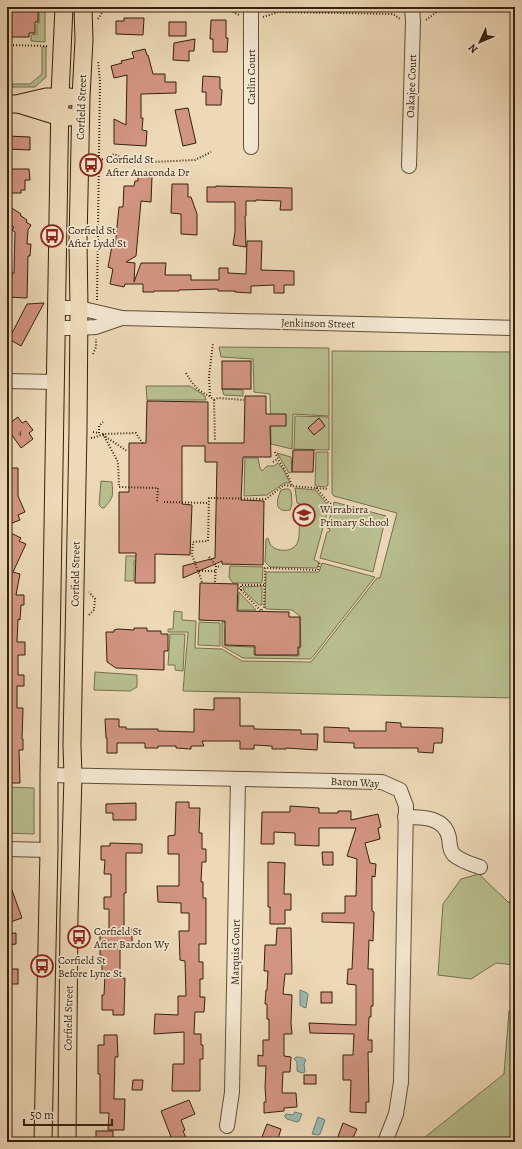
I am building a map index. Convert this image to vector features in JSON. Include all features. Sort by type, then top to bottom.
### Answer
[{"type":"main road","name":"Corfield Street","points":[[43,1142],[52,661],[56,308],[60,96],[64,7]]},
{"type":"main road","name":"Corfield Street","points":[[66,1142],[79,328],[78,242],[84,7]]},
{"type":"main road","points":[[11,104],[46,97],[81,97]]},
{"type":"main road","points":[[11,104],[60,117],[80,118]]},
{"type":"street","name":"Catlin Court","points":[[251,13],[251,147]]},
{"type":"street","name":"Oakajee Court","points":[[409,166],[412,14]]},
{"type":"street","name":"Jenkinson Street","points":[[56,308],[79,308],[122,318],[515,328]]},
{"type":"street","name":"Jenkinson Street","points":[[56,328],[96,327],[122,318]]},
{"type":"street","points":[[7,381],[55,382]]},
{"type":"street","name":"Baron Way","points":[[49,776],[238,778],[382,782],[400,790],[406,806],[401,1082],[396,1114],[385,1142]]},
{"type":"street","name":"Marquis Court","points":[[227,1126],[232,1092],[238,778]]},
{"type":"street","points":[[406,817],[424,817],[436,820],[446,828],[450,848],[454,854],[462,860],[480,867]]},
{"type":"street","points":[[7,849],[49,850]]},
{"type":"path","points":[[164,7],[182,10],[231,11],[243,17],[251,13],[259,18],[278,12],[375,13],[393,14],[402,20],[412,14],[424,22],[443,7],[450,7]]},
{"type":"path","points":[[7,45],[55,46]]},
{"type":"path","points":[[99,160],[105,159],[114,154],[132,162],[195,160],[211,152]]},
{"type":"path","points":[[210,396],[209,376],[213,343]]},
{"type":"path","points":[[186,373],[193,384],[200,391],[210,396],[214,400],[214,441]]},
{"type":"path","points":[[214,400],[218,398],[244,400]]},
{"type":"path","points":[[103,422],[99,426],[98,433],[103,434],[127,451]]},
{"type":"path","points":[[96,437],[103,434],[136,433],[143,444]]},
{"type":"path","points":[[103,434],[118,462],[119,487],[158,488],[157,502]]},
{"type":"path","points":[[274,452],[289,475],[292,486]]},
{"type":"path","points":[[273,462],[278,459]]},
{"type":"path","points":[[202,582],[192,555],[193,542],[208,541],[210,498],[266,499],[284,484],[328,489]]},
{"type":"path","points":[[316,488],[331,504]]},
{"type":"path","points":[[164,502],[209,503]]},
{"type":"path","points":[[209,557],[216,566],[215,582]]},
{"type":"path","points":[[238,588],[262,610],[264,607],[265,568],[318,570],[320,561]]},
{"type":"path","points":[[216,566],[221,566]]},
{"type":"path","points":[[199,571],[215,572]]},
{"type":"path","points":[[241,590],[241,585],[264,585]]},
{"type":"green space","points":[[39,7],[45,7],[45,42],[31,41],[31,35],[37,34]]},
{"type":"green space","points":[[42,47],[46,47],[46,77],[35,87],[7,87],[7,84],[30,84],[42,74]]},
{"type":"green space","points":[[219,347],[329,348],[329,416],[293,414],[292,449],[271,444],[270,394],[254,392],[253,359],[221,357]]},
{"type":"green space","points":[[332,351],[515,352],[515,698],[183,691],[188,632],[168,632],[168,629],[173,629],[174,611],[182,612],[182,620],[196,621],[195,648],[222,649],[242,661],[311,662],[377,578],[380,578],[397,513],[334,496],[332,493]]},
{"type":"green space","points":[[146,386],[190,386],[205,396],[206,400],[147,400]]},
{"type":"green space","points":[[222,389],[243,390],[243,396],[224,395]]},
{"type":"green space","points":[[295,416],[329,417],[329,450],[294,449]]},
{"type":"green space","points":[[316,452],[328,452],[328,485],[326,487],[315,486]]},
{"type":"green space","points":[[277,453],[291,457],[292,472],[289,473]]},
{"type":"green space","points":[[245,458],[258,458],[262,471],[267,466],[274,466],[278,463],[283,469],[290,483],[284,483],[267,495],[244,496]]},
{"type":"green space","points":[[101,481],[112,482],[113,490],[110,501],[104,508],[99,505]]},
{"type":"green space","points":[[295,488],[315,490],[329,506],[314,560],[319,562],[317,568],[270,567],[265,562],[266,539],[268,538],[270,544],[274,548],[281,550],[293,548],[298,542],[299,524],[303,512],[300,504],[297,503]]},
{"type":"green space","points":[[289,489],[291,492],[292,504],[290,510],[281,510],[277,502],[281,490]]},
{"type":"green space","points":[[334,502],[386,516],[373,572],[320,558],[327,532],[329,532],[330,529],[327,528]]},
{"type":"green space","points":[[126,556],[142,556],[142,561],[134,561],[134,581],[125,581]]},
{"type":"green space","points":[[322,563],[375,577],[311,659],[243,658],[222,646],[222,622],[237,622],[225,629],[225,646],[254,647],[254,655],[299,656],[299,648],[301,647],[300,616],[292,610],[266,609],[266,572],[319,572]]},
{"type":"green space","points":[[230,566],[263,567],[262,583],[233,583],[229,577]]},
{"type":"green space","points":[[262,586],[262,605],[259,605],[244,591],[243,587]]},
{"type":"green space","points":[[239,592],[256,610],[238,610]]},
{"type":"green space","points":[[199,622],[220,623],[220,646],[198,645]]},
{"type":"green space","points":[[170,634],[185,634],[183,671],[175,670],[175,665],[168,665]]},
{"type":"green space","points":[[95,672],[137,675],[137,687],[130,691],[94,690]]},
{"type":"green space","points":[[7,787],[34,788],[34,834],[7,833]]},
{"type":"green space","points":[[479,874],[508,902],[515,903],[515,965],[496,963],[471,979],[438,975],[443,904],[461,879]]},
{"type":"green space","points":[[515,1006],[515,1142],[419,1142],[504,1074],[509,1011]]},
{"type":"water","points":[[300,990],[308,995],[306,1008],[300,1005]]},
{"type":"water","points":[[296,1057],[306,1060],[304,1064],[305,1072],[302,1073],[297,1071],[297,1062],[294,1059]]},
{"type":"water","points":[[295,1112],[302,1114],[297,1122],[285,1117],[286,1114],[293,1115]]},
{"type":"water","points":[[318,1117],[325,1120],[320,1134],[312,1134]]},
{"type":"building","points":[[7,7],[38,7],[38,22],[35,22],[35,33],[29,33],[29,37],[7,37]]},
{"type":"building","points":[[124,18],[144,18],[143,35],[116,34],[116,21],[124,21]]},
{"type":"building","points":[[211,20],[226,20],[226,38],[228,38],[227,52],[213,52],[213,39],[210,39]]},
{"type":"building","points":[[169,22],[186,22],[186,36],[169,36]]},
{"type":"building","points":[[195,39],[194,51],[189,51],[189,61],[173,60],[174,43]]},
{"type":"building","points":[[145,49],[153,74],[165,74],[165,82],[176,82],[176,93],[141,94],[141,118],[143,118],[142,130],[147,131],[146,146],[114,144],[114,119],[126,125],[127,75],[114,78],[111,66],[122,63],[121,61],[134,58],[132,52]]},
{"type":"building","points":[[203,76],[220,77],[220,89],[222,90],[221,105],[206,105],[206,92],[202,92]]},
{"type":"building","points":[[188,108],[196,143],[183,146],[175,110]]},
{"type":"building","points":[[7,136],[30,137],[30,150],[7,149]]},
{"type":"building","points":[[11,169],[29,169],[30,180],[25,180],[25,190],[21,190],[21,193],[11,193]]},
{"type":"building","points":[[138,176],[152,177],[151,202],[141,201],[136,256],[126,262],[135,263],[134,282],[141,263],[166,263],[165,275],[191,275],[191,280],[219,280],[219,268],[228,268],[228,273],[246,274],[247,241],[262,241],[261,270],[294,271],[294,285],[284,285],[284,293],[274,293],[274,285],[251,286],[251,293],[218,291],[218,289],[143,292],[143,284],[125,284],[124,287],[110,284],[113,269],[108,267],[112,246],[115,247],[119,207],[123,207],[124,186],[134,186],[135,181],[138,181]]},
{"type":"building","points":[[172,184],[188,184],[188,197],[191,197],[197,214],[197,235],[181,234],[181,214],[171,213]]},
{"type":"building","points":[[207,187],[292,188],[292,210],[280,210],[281,201],[246,201],[246,247],[233,245],[235,232],[235,202],[207,202]]},
{"type":"building","points":[[7,205],[21,214],[20,215],[27,220],[26,222],[31,225],[28,230],[27,244],[31,244],[30,256],[28,256],[27,298],[7,297],[7,282],[11,282],[12,273],[14,273],[15,232],[12,230],[14,227],[7,223]]},
{"type":"building","points":[[44,303],[21,346],[9,339],[27,304]]},
{"type":"building","points":[[222,361],[251,361],[251,389],[222,389]]},
{"type":"building","points":[[245,396],[266,396],[266,414],[286,414],[286,426],[270,426],[271,457],[243,457],[241,500],[264,501],[263,565],[222,564],[222,561],[183,578],[183,566],[215,558],[217,462],[205,462],[205,446],[182,446],[182,504],[192,505],[190,555],[155,554],[155,583],[135,583],[136,553],[119,553],[119,492],[129,492],[129,443],[146,443],[147,401],[208,402],[208,443],[244,443]]},
{"type":"building","points":[[18,417],[22,423],[26,421],[33,430],[29,433],[33,439],[21,448],[7,428],[7,425]]},
{"type":"building","points":[[319,418],[325,426],[314,435],[308,428]]},
{"type":"building","points":[[293,450],[314,450],[313,472],[292,472]]},
{"type":"building","points":[[7,468],[18,468],[18,496],[25,512],[18,515],[20,520],[7,525]]},
{"type":"building","points":[[7,531],[21,538],[19,541],[26,544],[13,572],[20,574],[16,595],[24,595],[24,605],[21,605],[20,620],[18,619],[17,642],[25,642],[25,655],[18,655],[18,675],[24,675],[24,686],[17,686],[17,708],[23,708],[23,750],[19,750],[20,783],[7,783]]},
{"type":"building","points":[[200,583],[238,584],[237,611],[289,612],[289,617],[300,617],[300,647],[298,647],[298,655],[255,655],[255,646],[225,645],[225,621],[199,620]]},
{"type":"building","points":[[134,628],[147,628],[147,631],[161,631],[161,634],[168,634],[168,651],[164,651],[164,670],[116,668],[107,662],[106,632],[114,632],[114,630],[118,629],[134,630]]},
{"type":"building","points":[[214,698],[240,698],[240,726],[254,726],[254,729],[301,730],[301,734],[318,734],[317,750],[286,748],[272,749],[272,746],[254,745],[254,749],[240,749],[240,741],[202,741],[204,746],[191,746],[191,749],[176,748],[176,746],[145,748],[145,743],[117,743],[117,753],[107,753],[105,719],[119,719],[119,727],[126,727],[126,729],[158,729],[158,731],[194,732],[194,709],[214,710]]},
{"type":"building","points":[[386,722],[401,723],[401,727],[443,728],[442,743],[434,743],[433,753],[418,752],[418,748],[354,748],[354,743],[324,742],[324,727],[349,728],[349,731],[386,731]]},
{"type":"building","points":[[176,802],[189,802],[189,808],[200,808],[199,833],[202,833],[202,849],[206,849],[206,862],[202,862],[201,882],[203,882],[203,898],[206,898],[206,944],[199,944],[199,962],[203,962],[203,979],[200,979],[200,997],[205,997],[204,1012],[195,1012],[194,1034],[201,1034],[201,1045],[203,1045],[203,1059],[200,1059],[200,1091],[172,1091],[173,1064],[184,1064],[184,1032],[154,1034],[155,1014],[178,1015],[178,996],[186,996],[185,961],[180,960],[179,931],[189,931],[189,913],[181,913],[181,903],[158,902],[157,886],[179,886],[179,854],[168,854],[168,836],[175,835]]},
{"type":"building","points":[[136,803],[136,820],[113,820],[113,813],[106,813],[106,804]]},
{"type":"building","points":[[290,806],[319,808],[319,813],[351,811],[351,820],[378,814],[381,827],[378,828],[380,839],[365,843],[370,863],[376,864],[375,877],[372,876],[372,911],[374,912],[373,941],[369,940],[368,969],[373,969],[373,1006],[371,1006],[371,1017],[369,1017],[368,1040],[372,1040],[372,1052],[368,1052],[369,1102],[366,1102],[366,1113],[350,1112],[351,1080],[343,1080],[343,1055],[353,1055],[354,1034],[310,1033],[309,1023],[356,1025],[356,985],[347,984],[348,969],[352,969],[354,923],[322,922],[322,913],[345,913],[345,896],[356,896],[357,859],[347,856],[356,828],[319,828],[319,846],[295,845],[295,833],[274,832],[274,844],[261,844],[262,812],[290,812]]},
{"type":"building","points":[[110,843],[142,844],[142,853],[126,853],[124,930],[132,929],[132,949],[120,948],[120,978],[125,978],[124,1015],[113,1015],[113,1010],[102,1010],[102,995],[104,995],[105,975],[102,975],[100,930],[109,930],[109,909],[104,909],[104,897],[111,897],[111,874],[104,874],[105,860],[101,860],[101,846],[110,846]]},
{"type":"building","points":[[322,852],[333,852],[333,865],[323,865]]},
{"type":"building","points":[[268,862],[285,863],[284,894],[291,894],[291,910],[285,910],[285,924],[270,924],[270,907],[268,907]]},
{"type":"building","points":[[8,879],[22,918],[7,923],[7,880]]},
{"type":"building","points":[[277,928],[291,928],[292,974],[285,974],[283,994],[292,995],[292,1034],[284,1034],[284,1056],[291,1057],[290,1072],[283,1072],[282,1093],[296,1093],[297,1107],[284,1108],[284,1111],[264,1113],[264,1102],[266,1102],[266,1066],[258,1066],[258,1055],[263,1056],[263,1040],[269,1040],[269,1019],[267,1019],[267,1004],[265,1004],[268,971],[264,971],[265,945],[276,945]]},
{"type":"building","points":[[16,933],[16,944],[7,945],[7,934]]},
{"type":"building","points":[[7,969],[18,969],[18,984],[7,984]]},
{"type":"building","points":[[321,992],[332,992],[332,1003],[321,1003]]},
{"type":"building","points":[[104,1035],[117,1035],[118,1057],[115,1057],[114,1099],[125,1099],[124,1130],[108,1130],[109,1113],[100,1113],[98,1045],[104,1045]]},
{"type":"building","points":[[304,1075],[316,1075],[316,1084],[304,1084]]},
{"type":"building","points":[[133,1080],[143,1080],[142,1090],[132,1090]]},
{"type":"building","points":[[189,1100],[195,1114],[181,1120],[185,1130],[183,1131],[188,1142],[173,1142],[161,1111]]},
{"type":"building","points":[[343,1123],[357,1129],[351,1142],[336,1142]]},
{"type":"building","points":[[267,1124],[281,1129],[277,1142],[260,1142]]},
{"type":"building","points":[[96,1131],[113,1131],[113,1142],[96,1142]]},
{"type":"place","name":"Corfield St After Anaconda Dr","points":[[91,165]]},
{"type":"place","name":"Corfield St After Lydd St","points":[[52,236]]},
{"type":"place","name":"Wirrabirra Primary School","points":[[304,515]]},
{"type":"place","name":"Corfield St After Bardon Wy","points":[[79,937]]},
{"type":"place","name":"Corfield St Before Lyne St","points":[[42,966]]}]
